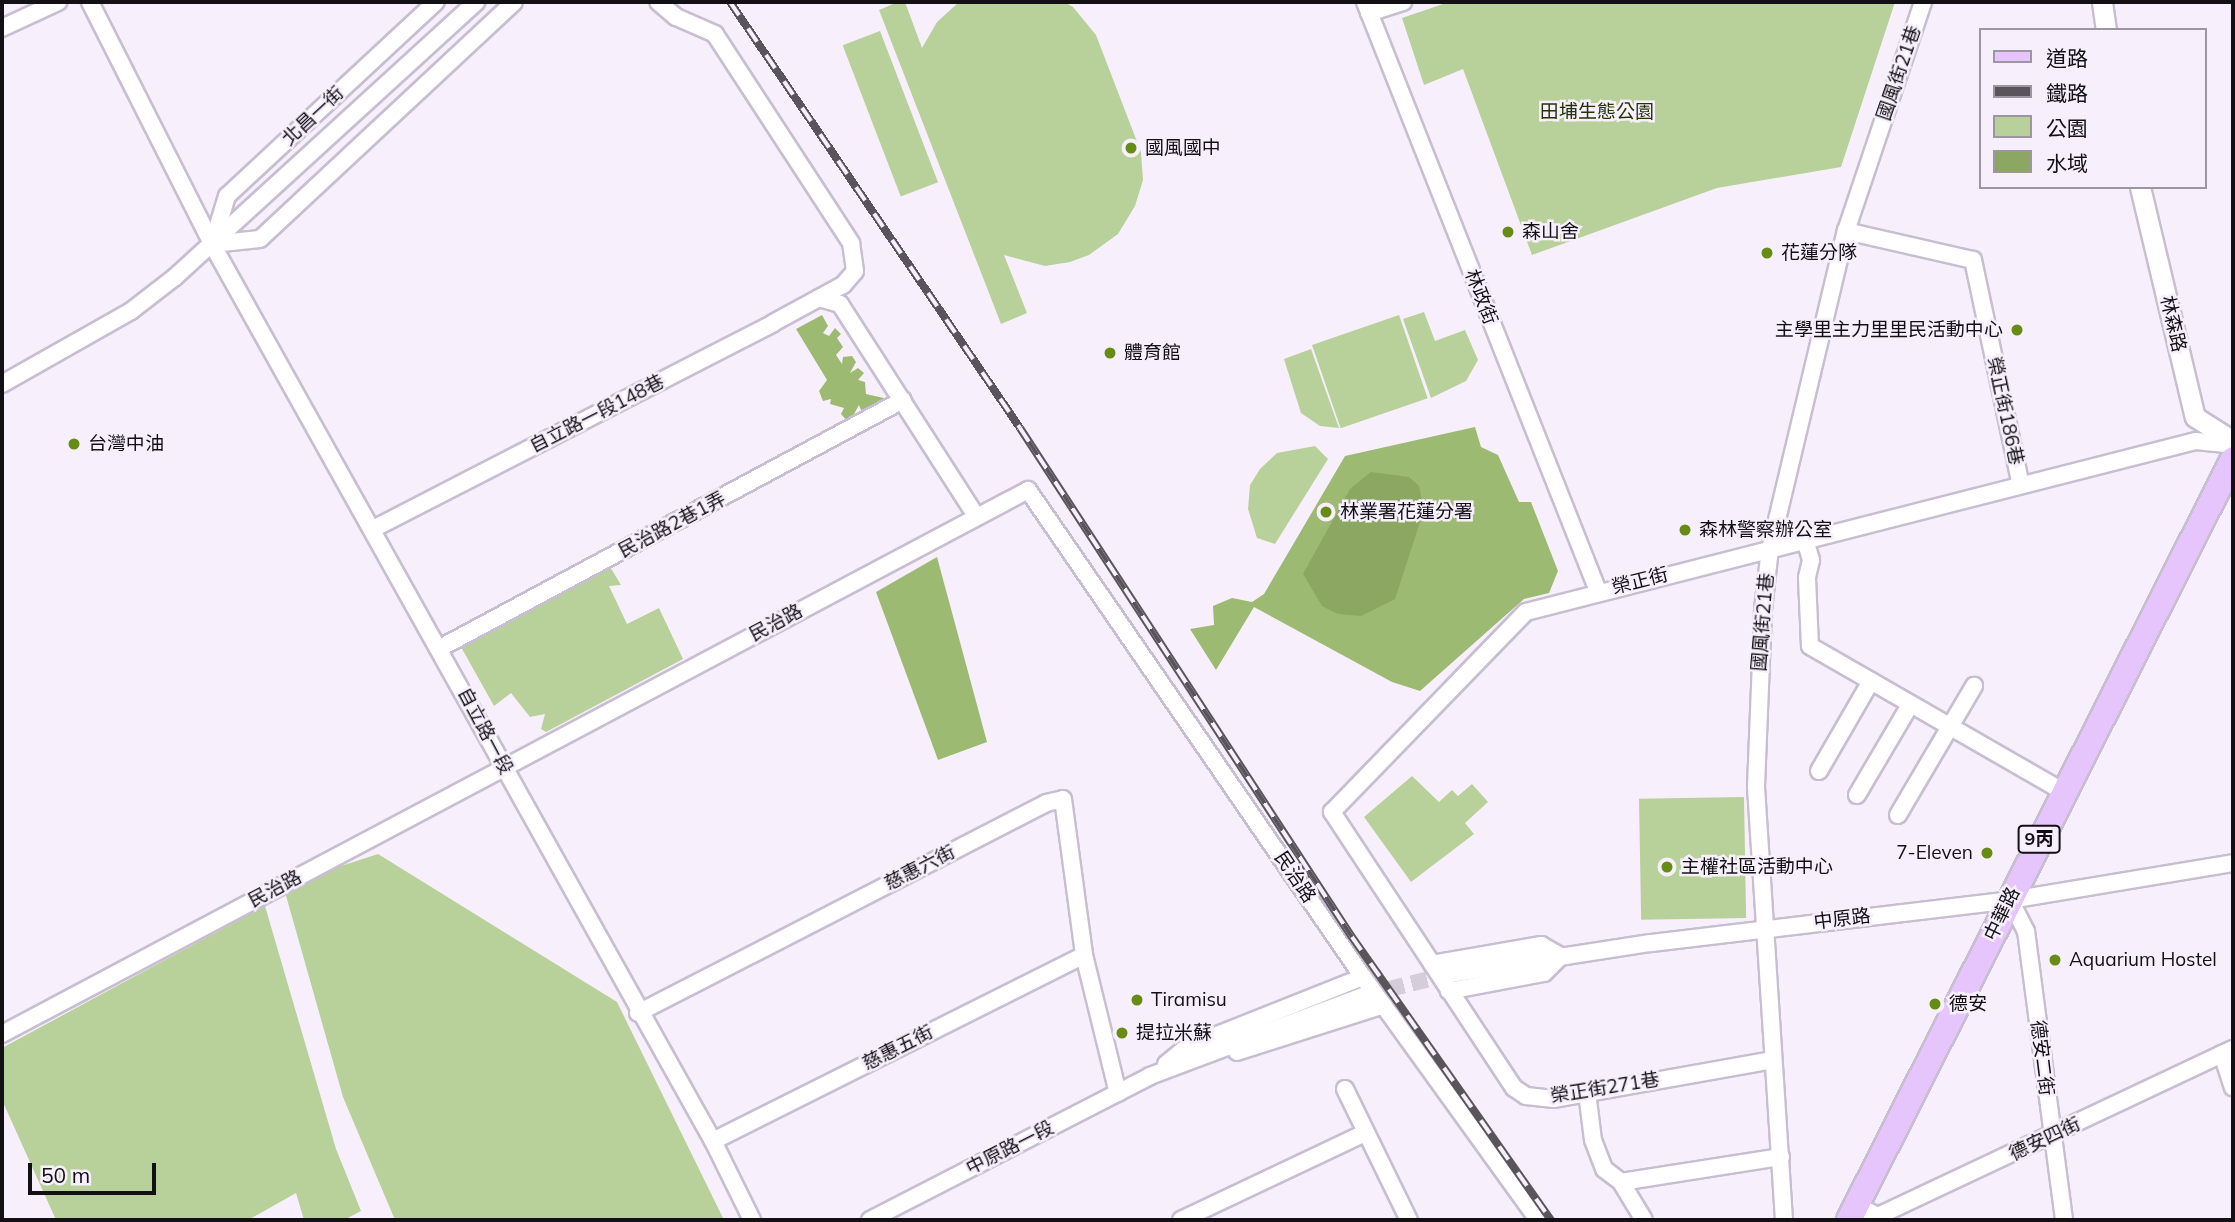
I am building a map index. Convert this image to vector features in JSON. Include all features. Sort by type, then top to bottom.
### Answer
[{"type":"main road","name":"中華路","points":[[1866,1216],[2010,900],[2233,459]]},
{"type":"street","points":[[2,28],[58,2]]},
{"type":"street","name":"自立路一段","points":[[90,2],[212,244],[440,648],[638,1013],[713,1141],[752,1220]]},
{"type":"street","name":"北昌一街","points":[[212,244],[227,196],[436,2]]},
{"type":"street","points":[[2,384],[131,311],[212,244],[476,2]]},
{"type":"street","points":[[212,244],[260,239],[514,2]]},
{"type":"street","name":"自立路一段148巷","points":[[373,529],[820,298],[843,285],[855,271],[851,243],[715,34],[676,17],[658,2]]},
{"type":"street","points":[[1367,8],[1403,2]]},
{"type":"street","name":"國風街21巷","points":[[1784,1220],[1756,786],[1758,679],[1770,549],[1846,231],[1923,2]]},
{"type":"street","points":[[2102,2],[2106,28]]},
{"type":"street","name":"林政街","points":[[1367,8],[1598,592]]},
{"type":"street","name":"林森路","points":[[2140,189],[2195,417],[2233,443]]},
{"type":"street","name":"榮正街186巷","points":[[1846,231],[1973,260],[2021,485]]},
{"type":"street","points":[[820,298],[840,304],[976,516]]},
{"type":"street","name":"民治路2巷1弄","points":[[440,648],[903,400]]},
{"type":"street","name":"榮正街","points":[[1449,991],[1332,812],[1526,612],[2196,441],[2233,443]]},
{"type":"street","name":"民治路","points":[[2,1034],[1028,490],[1363,977]]},
{"type":"street","points":[[1805,540],[1811,560],[1807,578],[1810,646],[1950,729],[2063,791]]},
{"type":"street","points":[[1819,771],[1871,681]]},
{"type":"street","points":[[1898,815],[1974,686]]},
{"type":"street","points":[[1857,795],[1910,705]]},
{"type":"street","name":"慈惠六街","points":[[638,1013],[1046,803],[1063,799],[1084,955]]},
{"type":"street","name":"中原路","points":[[1450,974],[1766,928],[2010,900],[2233,863]]},
{"type":"street","name":"德安二街","points":[[2010,900],[2026,931],[2064,1220]]},
{"type":"street","points":[[1432,964],[1541,945],[1561,956],[1544,974],[1449,991]]},
{"type":"street","points":[[1084,955],[1118,1093]]},
{"type":"street","name":"慈惠五街","points":[[713,1141],[1084,955]]},
{"type":"street","points":[[1150,1076],[1187,1047],[1363,977],[1538,1220]]},
{"type":"street","name":"榮正街271巷","points":[[1449,991],[1520,1092],[1547,1099],[1773,1060]]},
{"type":"street","points":[[1150,1076],[1365,995]]},
{"type":"street","points":[[1150,1076],[1384,1006]]},
{"type":"street","points":[[2228,1052],[2233,1087]]},
{"type":"street","name":"德安四街","points":[[1866,1216],[2052,1136],[2228,1052]]},
{"type":"street","name":"中原路一段","points":[[870,1220],[1150,1076]]},
{"type":"street","points":[[1345,1089],[1409,1220]]},
{"type":"street","points":[[1587,1092],[1593,1140],[1604,1170],[1621,1182],[1644,1220]]},
{"type":"street","points":[[1187,1217],[1365,1133]]},
{"type":"street","points":[[1621,1182],[1781,1157]]},
{"type":"green space","points":[[905,2],[922,48],[937,22],[959,2],[1064,2],[1073,7],[1096,35],[1141,152],[1143,180],[1135,206],[1118,234],[1089,255],[1070,262],[1045,266],[1004,255],[1027,313],[1001,324],[879,10]]},
{"type":"green space","name":"田埔生態公園","points":[[1449,2],[1895,2],[1841,167],[1717,188],[1532,255],[1463,69],[1424,85],[1402,18]]},
{"type":"green space","points":[[880,31],[938,182],[901,197],[843,45]]},
{"type":"green space","points":[[1424,312],[1435,341],[1465,330],[1478,360],[1466,381],[1431,398],[1403,319]]},
{"type":"green space","points":[[1399,315],[1428,398],[1341,428],[1312,345]]},
{"type":"green space","points":[[1311,349],[1339,428],[1320,426],[1301,413],[1284,359]]},
{"type":"green space","points":[[1315,446],[1328,459],[1275,544],[1257,538],[1248,509],[1250,485],[1260,469],[1277,453]]},
{"type":"green space","points":[[609,565],[621,585],[609,586],[627,624],[659,608],[683,659],[546,732],[541,729],[545,714],[530,717],[511,693],[494,706],[461,647]]},
{"type":"green space","points":[[1412,776],[1439,802],[1452,790],[1458,796],[1472,784],[1488,802],[1465,823],[1474,834],[1411,882],[1364,817]]},
{"type":"green space","points":[[1744,797],[1746,918],[1641,920],[1639,799]]},
{"type":"green space","points":[[378,854],[617,1002],[724,1220],[395,1220],[343,1097],[283,885]]},
{"type":"green space","points":[[265,906],[336,1149],[361,1211],[344,1220],[304,1220],[296,1193],[248,1220],[56,1220],[2,1100],[2,1048]]},
{"type":"shaded area","points":[[822,315],[828,326],[823,333],[829,336],[835,328],[841,334],[837,338],[843,347],[836,355],[842,364],[843,357],[852,356],[856,362],[850,373],[858,368],[864,373],[858,380],[865,382],[866,394],[888,399],[864,418],[859,405],[849,423],[841,414],[844,408],[830,404],[831,399],[823,401],[819,391],[827,380],[796,329]]},
{"type":"shaded area","points":[[1475,427],[1481,447],[1498,455],[1519,502],[1531,502],[1558,571],[1549,593],[1524,599],[1420,691],[1392,682],[1254,607],[1216,670],[1190,629],[1214,625],[1213,606],[1232,598],[1252,602],[1264,594],[1345,456]]},
{"type":"shaded area","points":[[937,557],[987,742],[938,760],[876,592]]},
{"type":"water","points":[[1371,472],[1409,477],[1419,486],[1424,510],[1395,599],[1361,616],[1338,614],[1322,606],[1303,574],[1350,489]]},
{"type":"tunnel","points":[[1365,995],[1450,974]]},
{"type":"railway","points":[[730,2],[1020,428],[1352,937],[1551,1220]]},
{"type":"place","name":"國風國中","points":[[1131,148]]},
{"type":"place","name":"森山舍","points":[[1508,232]]},
{"type":"place","name":"花蓮分隊","points":[[1767,253]]},
{"type":"place","name":"主學里主力里里民活動中心","points":[[2017,330]]},
{"type":"place","name":"體育館","points":[[1110,353]]},
{"type":"place","name":"台灣中油","points":[[74,444]]},
{"type":"place","name":"林業署花蓮分署","points":[[1326,512]]},
{"type":"place","name":"森林警察辦公室","points":[[1685,530]]},
{"type":"place","name":"7-Eleven","points":[[1987,853]]},
{"type":"place","name":"主權社區活動中心","points":[[1667,867]]},
{"type":"place","name":"Aquarium Hostel","points":[[2055,960]]},
{"type":"place","name":"Tiramisu","points":[[1137,1000]]},
{"type":"place","name":"德安","points":[[1935,1004]]},
{"type":"place","name":"提拉米蘇","points":[[1122,1033]]}]
